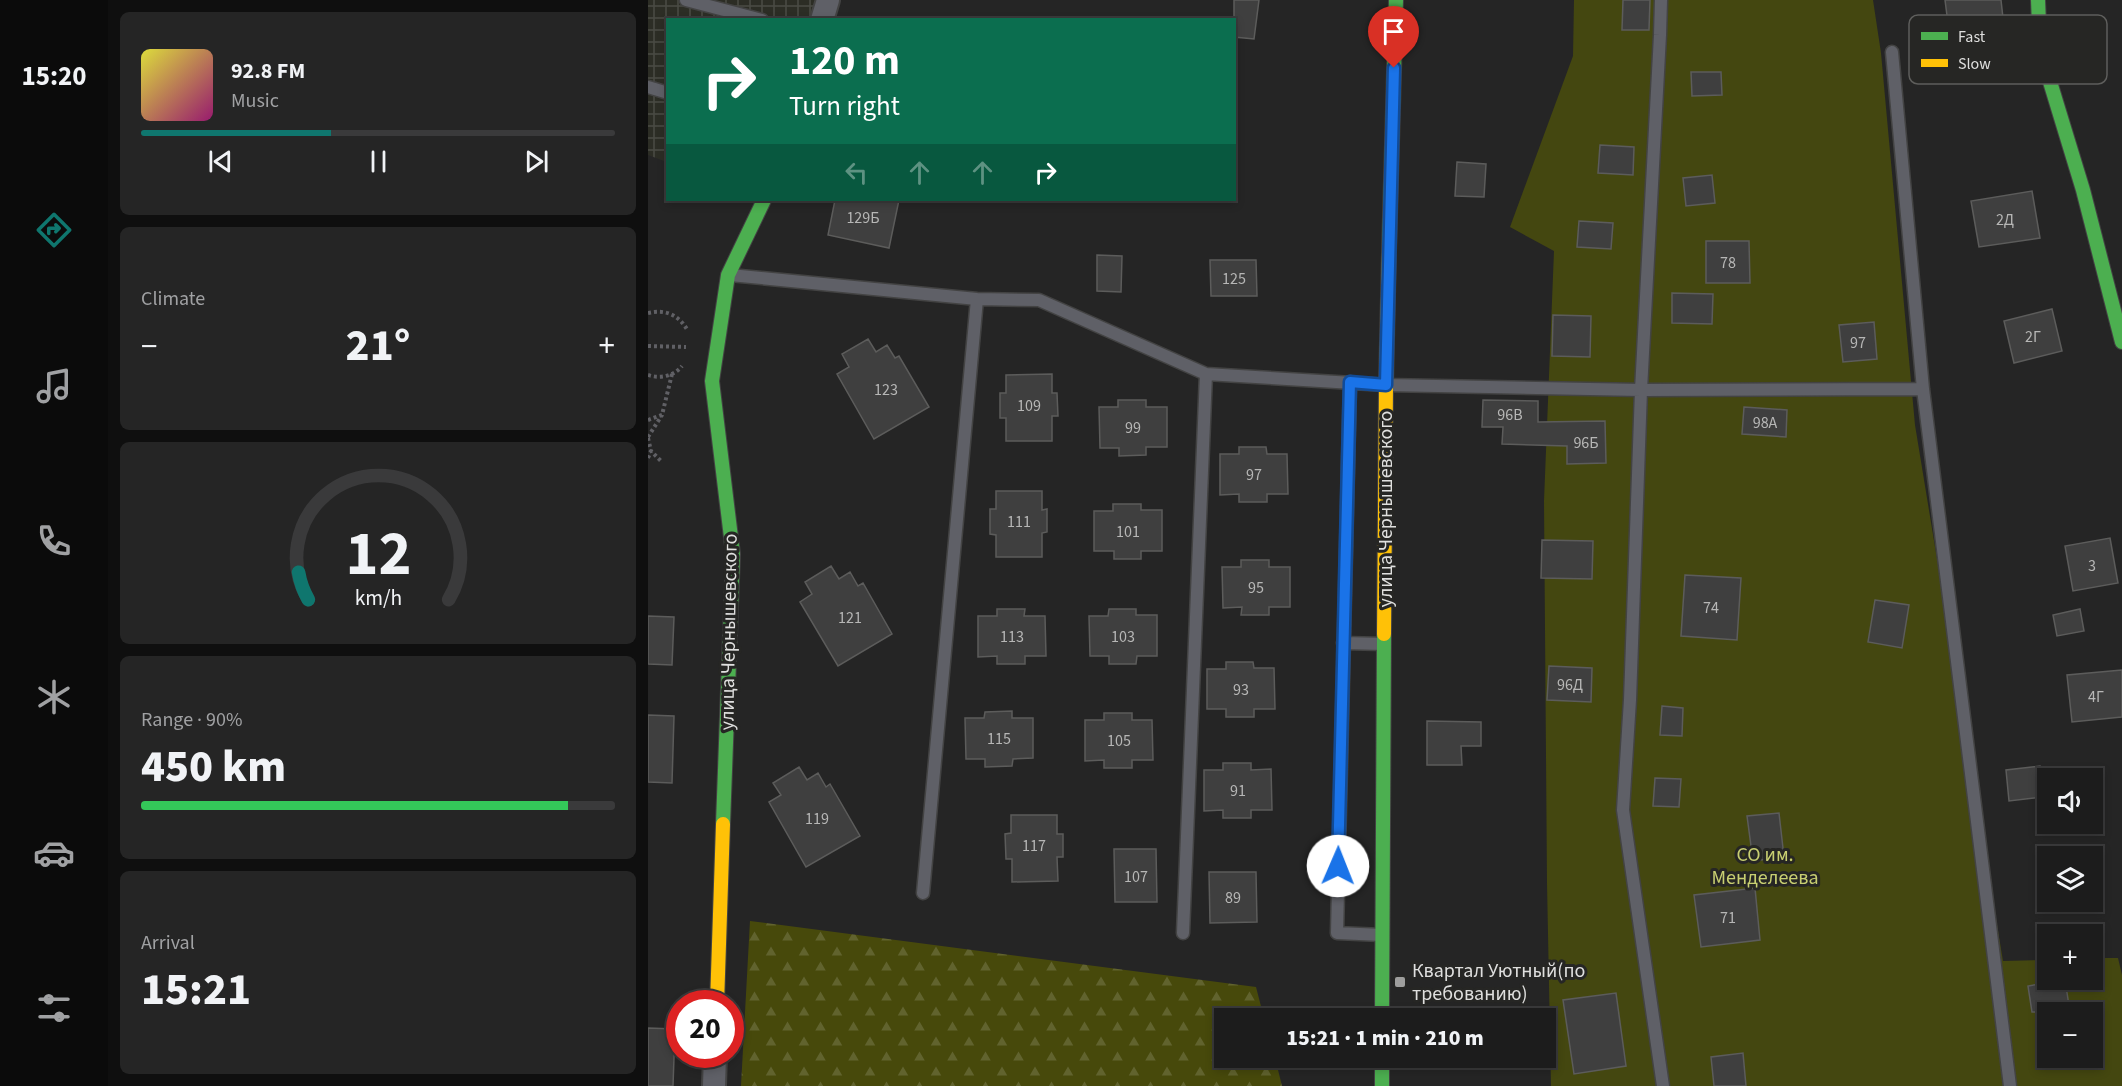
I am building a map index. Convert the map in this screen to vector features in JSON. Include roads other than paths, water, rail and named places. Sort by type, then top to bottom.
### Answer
[{"type":"street","points":[[823,18],[828,0]]},
{"type":"street","name":"улица Чернышевского","points":[[1382,1008],[1386,385],[1396,0]]},
{"type":"street","points":[[2038,0],[2039,15]]},
{"type":"street","points":[[2051,84],[2083,190],[2122,342]]},
{"type":"street","name":"улица Чернышевского","points":[[717,990],[732,554],[712,381],[728,275],[764,201]]},
{"type":"street","points":[[714,1086],[715,1068]]},
{"type":"street","points":[[1382,1068],[1382,1086]]},
{"type":"lane","points":[[686,0],[754,18]]},
{"type":"lane","points":[[1660,0],[1641,390],[1630,700],[1623,810],[1663,1086]]},
{"type":"lane","points":[[1892,52],[1923,389],[2010,1086]]},
{"type":"lane","points":[[648,87],[666,92]]},
{"type":"lane","points":[[728,275],[977,299],[1039,300],[1206,374],[1386,385],[1641,390],[1923,389]]},
{"type":"lane","points":[[923,892],[977,299]]},
{"type":"lane","points":[[1183,933],[1206,374]]},
{"type":"lane","points":[[1350,382],[1337,933],[1382,935]]},
{"type":"lane","points":[[1343,644],[1384,644]]},
{"type":"place","name":"Квартал Уютный(по требованию)","points":[[1400,982]]},
{"type":"park label","name":"СО им. Менделеева","points":[[1765,866]]}]
